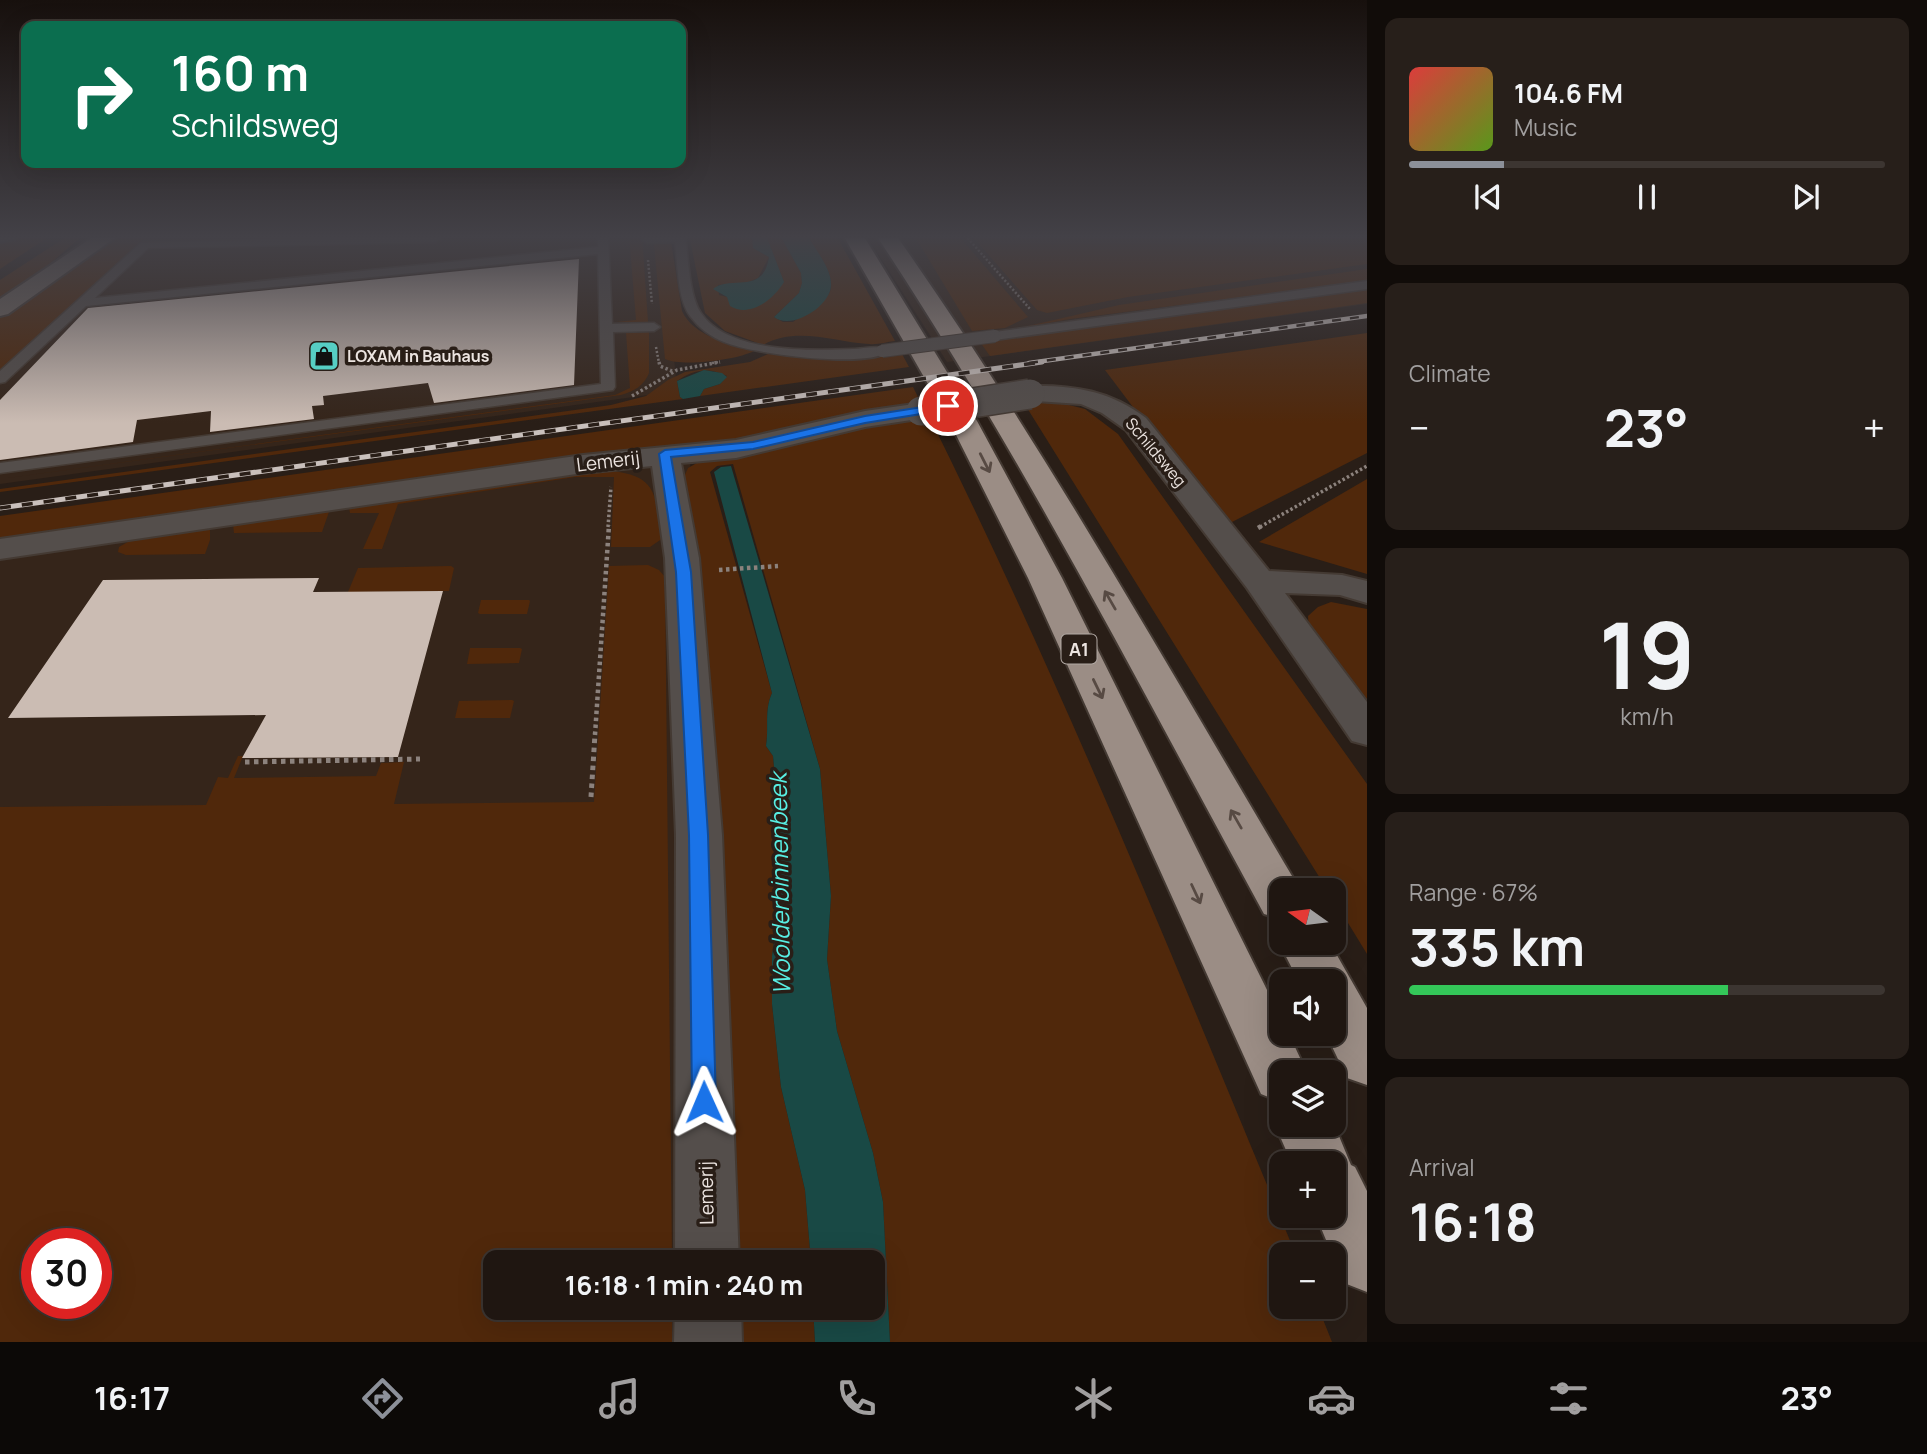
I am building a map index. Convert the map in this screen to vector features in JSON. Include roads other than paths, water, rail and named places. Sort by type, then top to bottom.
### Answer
[{"type":"highway","name":"A1","points":[[890,298],[963,421],[1045,578],[1273,1060]]},
{"type":"highway","points":[[929,298],[1009,423],[1269,879]]},
{"type":"highway","points":[[1346,1021],[1367,1060]]},
{"type":"highway","points":[[1346,1214],[1367,1260]]},
{"type":"main road","points":[[0,309],[16,298]]},
{"type":"street","name":"Schildsweg","points":[[665,454],[736,449],[865,419],[1030,394],[1084,396],[1118,409],[1136,424],[1259,581],[1367,731]]},
{"type":"street","name":"Lemerij","points":[[0,549],[665,454],[682,558],[699,835],[707,1250]]},
{"type":"street","points":[[1259,581],[1342,585],[1367,593]]},
{"type":"street","points":[[708,1320],[708,1342]]},
{"type":"lane","points":[[0,379],[88,298]]},
{"type":"lane","points":[[82,303],[118,298]]},
{"type":"lane","points":[[0,468],[608,387],[605,298]]},
{"type":"lane","points":[[692,298],[696,317],[722,335],[765,349],[821,355],[882,351],[1275,298]]},
{"type":"lane","points":[[606,328],[654,327]]},
{"type":"water","points":[[727,298],[771,298],[745,310],[730,306]]},
{"type":"water","points":[[794,298],[826,298],[818,308],[800,319],[781,321],[774,317]]},
{"type":"water","points":[[704,370],[722,373],[727,377],[720,384],[704,389],[700,396],[683,399],[680,397],[677,381]]},
{"type":"water","points":[[731,466],[820,769],[831,896],[827,959],[837,1031],[873,1153],[883,1202],[890,1342],[815,1342],[814,1320],[885,1320],[885,1250],[810,1250],[805,1190],[781,1087],[772,1004],[772,956],[780,904],[781,843],[773,756],[766,746],[767,713],[772,693],[714,472],[721,467]]},
{"type":"railway","points":[[1029,363],[1367,316]]},
{"type":"railway","points":[[0,508],[1042,362]]},
{"type":"place","name":"LOXAM in Bauhaus","points":[[324,356]]},
{"type":"water label","name":"Woolderbinnenbeek","points":[[779,884]]}]
